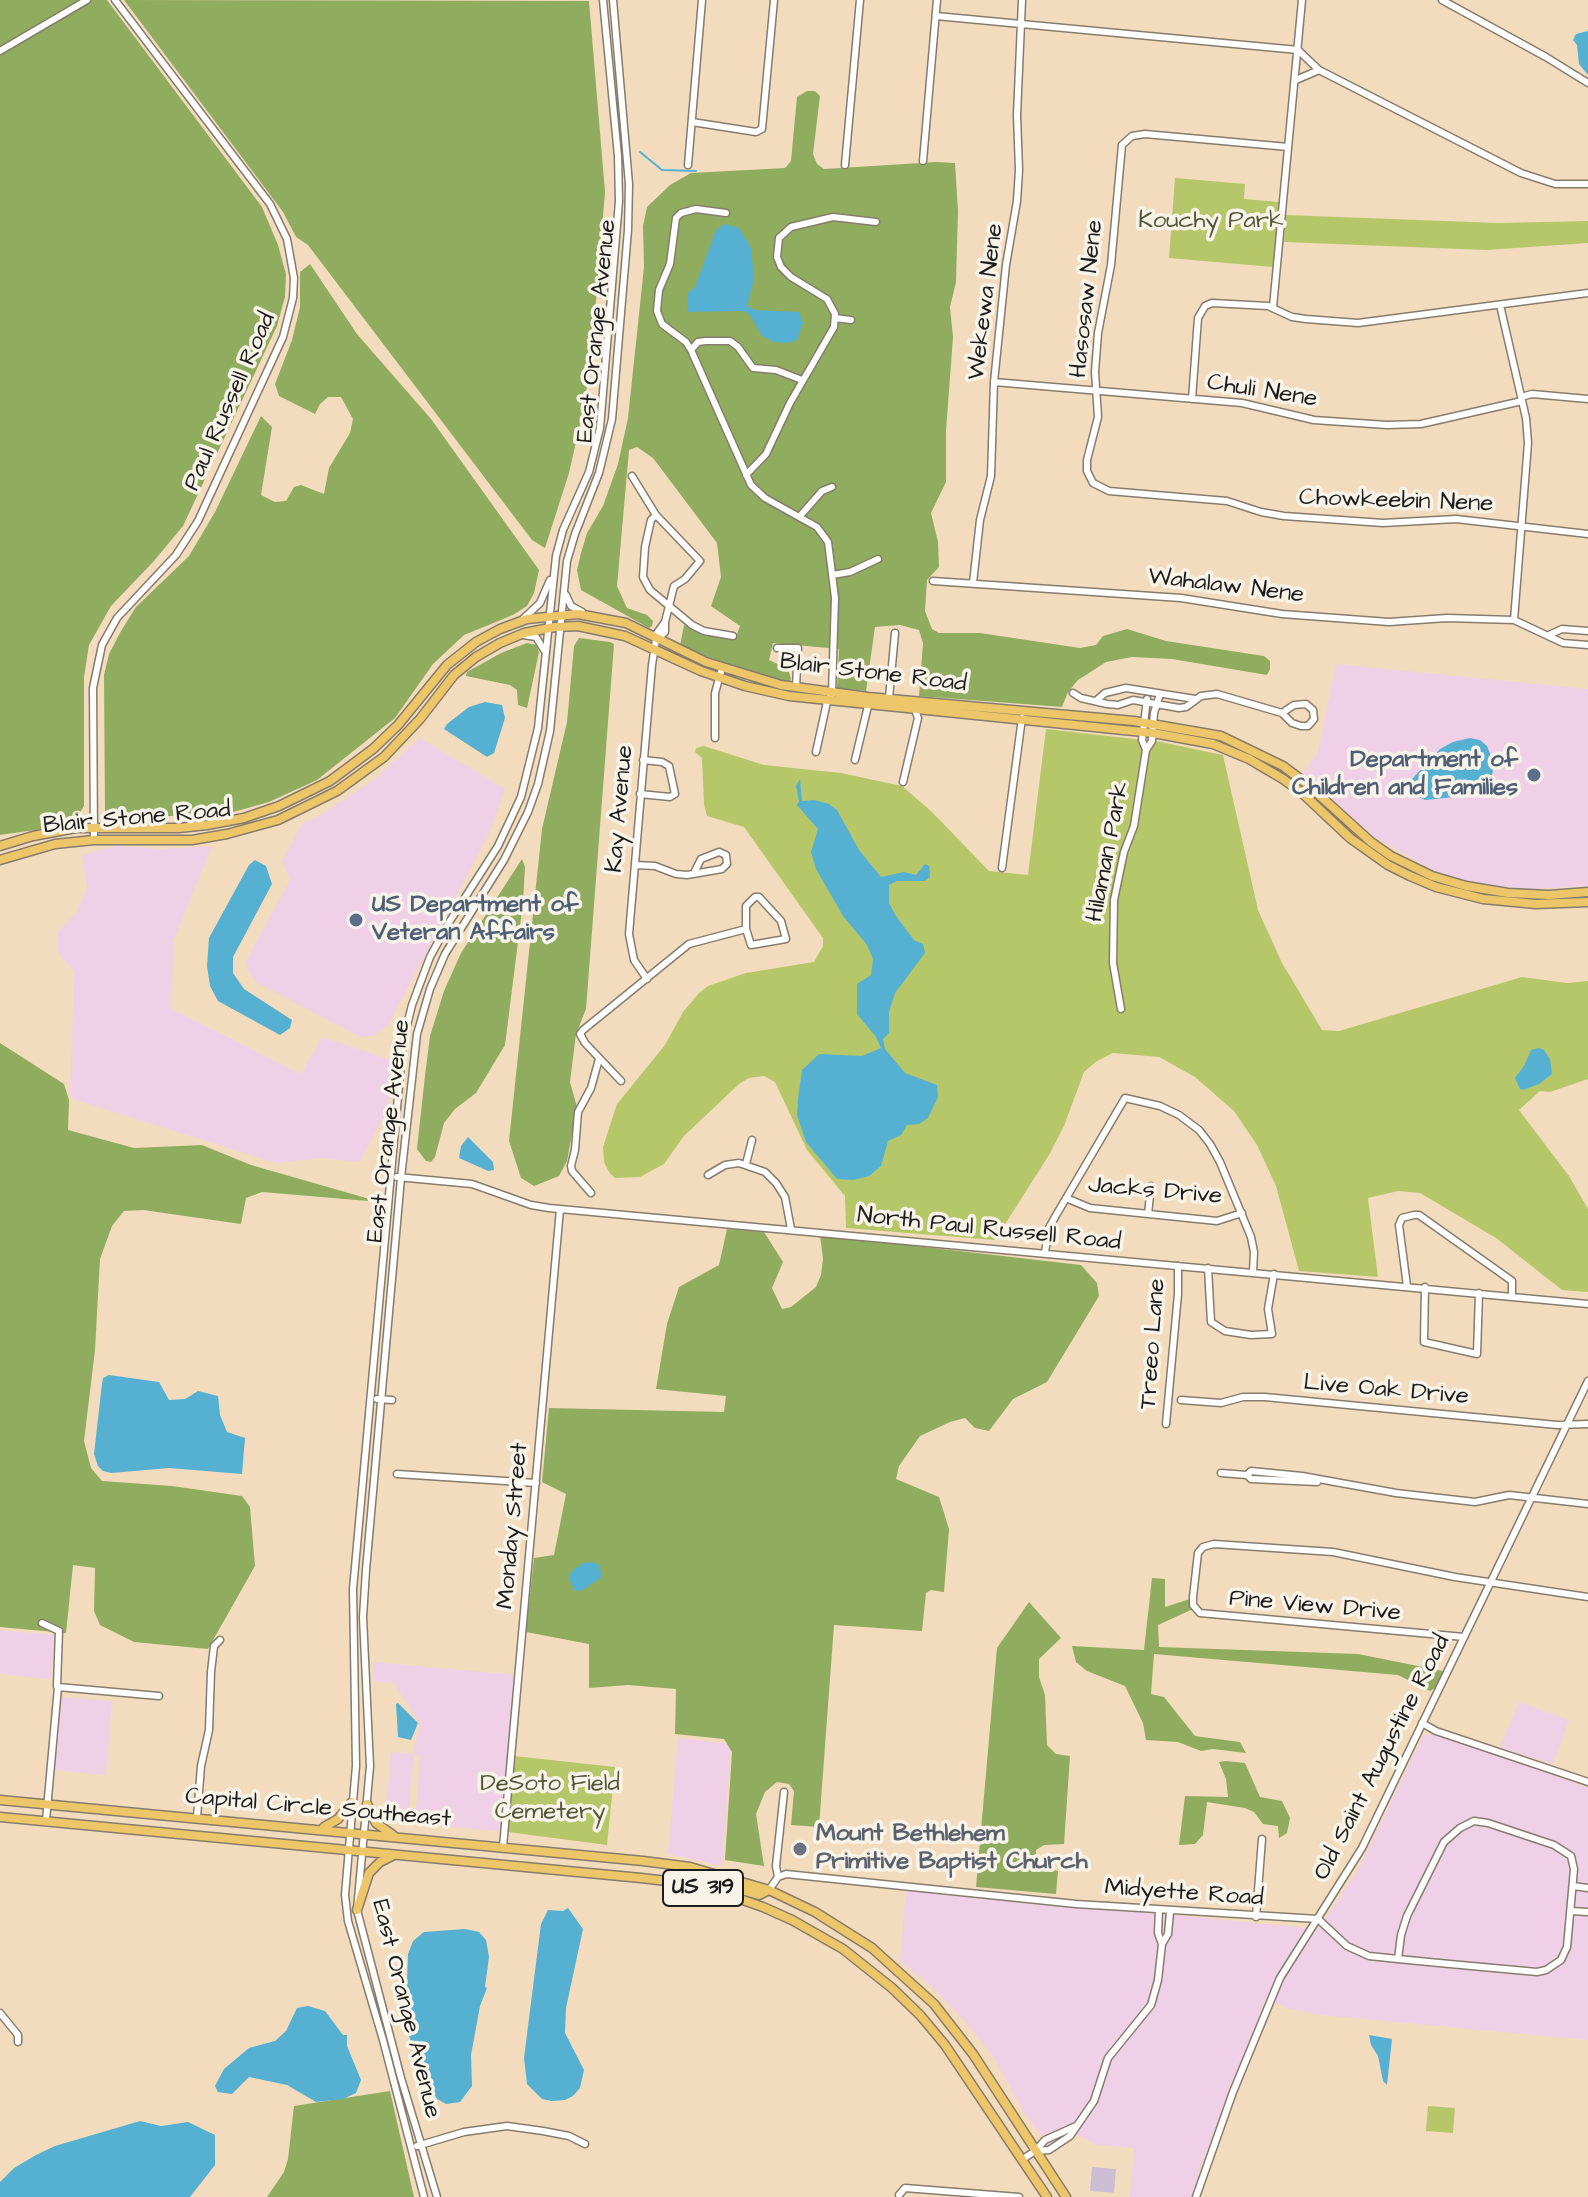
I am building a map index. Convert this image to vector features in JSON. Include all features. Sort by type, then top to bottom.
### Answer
[{"type":"main road","name":"Blair Stone Road","points":[[0,846],[62,830],[93,827],[179,828],[226,822],[296,799],[353,766],[398,725],[454,658],[483,637],[518,622],[549,615],[593,615],[626,623],[720,673],[796,687],[829,698],[889,698],[1148,728],[1213,744],[1304,788],[1350,838],[1388,860],[1465,891],[1588,902]]},
{"type":"main road","name":"Blair Stone Road","points":[[0,860],[45,846],[94,840],[192,840],[237,832],[303,809],[384,757],[461,669],[491,647],[516,636],[560,626],[607,630],[767,691],[829,698],[916,714],[926,711],[1022,715]]},
{"type":"main road","points":[[353,766],[360,775]]},
{"type":"main road","name":"Blair Stone Road","points":[[1551,900],[1588,892]]},
{"type":"main road","name":"Capital Circle Southeast","points":[[0,1800],[322,1828],[690,1867],[769,1890],[815,1912],[858,1938],[922,1992],[973,2054],[1066,2197]]},
{"type":"main road","points":[[322,1828],[338,1819],[352,1802]]},
{"type":"main road","points":[[367,1804],[376,1823],[394,1836]]},
{"type":"main road","name":"Capital Circle Southeast","points":[[0,1817],[361,1849],[684,1883],[720,1892],[792,1920],[843,1949],[920,2015],[945,2045],[1047,2197]]},
{"type":"main road","points":[[357,1910],[373,1867],[399,1854]]},
{"type":"main road","points":[[684,1883],[710,1881],[759,1895],[769,1890]]},
{"type":"street","points":[[0,51],[87,0]]},
{"type":"street","name":"Paul Russell Road","points":[[94,840],[93,688],[102,645],[117,618],[181,548],[198,521],[283,337],[293,298],[294,278],[287,239],[270,204],[115,0]]},
{"type":"street","name":"East Orange Avenue","points":[[424,2197],[348,1921],[345,1895],[356,1766],[352,1603],[389,1177],[407,1023],[424,972],[445,929],[498,846],[521,797],[537,737],[554,565],[562,534],[589,472],[598,437],[613,287],[619,184],[603,0]]},
{"type":"street","name":"East Orange Avenue","points":[[437,2197],[357,1910],[370,1745],[363,1617],[401,1178],[417,1034],[430,989],[455,935],[504,860],[532,802],[550,731],[571,543],[596,483],[608,438],[623,288],[629,184],[613,0]]},
{"type":"street","points":[[688,165],[702,0]]},
{"type":"street","points":[[692,122],[756,132],[762,129],[774,0]]},
{"type":"street","points":[[845,165],[860,0]]},
{"type":"street","points":[[923,161],[937,0]]},
{"type":"street","name":"Wekewa Nene","points":[[973,583],[980,520],[992,467],[994,382],[1006,265],[1017,201],[1022,0]]},
{"type":"street","points":[[1273,307],[1302,0]]},
{"type":"street","points":[[1442,0],[1588,83]]},
{"type":"street","points":[[936,16],[1298,50],[1319,70],[1521,173],[1555,184],[1588,184]]},
{"type":"street","points":[[1296,80],[1319,70]]},
{"type":"street","name":"Hasosaw Nene","points":[[1109,491],[1093,483],[1087,467],[1098,417],[1099,323],[1111,265],[1122,145],[1132,136],[1145,134],[1288,147]]},
{"type":"street","points":[[726,213],[696,209],[678,215],[674,223],[670,264],[659,290],[657,311],[662,324],[686,342],[691,350],[746,475],[761,496],[800,516],[826,537],[835,618],[829,698],[816,752]]},
{"type":"street","points":[[746,475],[766,454],[802,380],[828,340],[835,318],[827,299],[791,277],[781,267],[777,242],[787,229],[823,219],[833,217],[876,222]]},
{"type":"street","points":[[613,287],[623,288]]},
{"type":"street","points":[[1192,399],[1200,312],[1205,306],[1220,303],[1273,307],[1292,317],[1358,323],[1588,293]]},
{"type":"street","points":[[1500,305],[1522,399],[1528,443],[1514,620],[1563,643],[1588,645]]},
{"type":"street","points":[[835,318],[851,320]]},
{"type":"street","points":[[691,350],[698,342],[730,341],[753,368],[776,370],[802,380]]},
{"type":"street","name":"Chuli Nene","points":[[994,382],[1254,404],[1314,420],[1387,425],[1421,424],[1532,394],[1588,399]]},
{"type":"street","points":[[632,476],[656,515],[700,561],[685,579],[674,586],[668,607]]},
{"type":"street","points":[[800,516],[822,491],[832,487]]},
{"type":"street","name":"Chowkeebin Nene","points":[[1109,491],[1227,501],[1284,516],[1383,523],[1456,519],[1588,534]]},
{"type":"street","points":[[656,515],[648,527],[643,577],[650,590],[668,607],[704,631],[733,636]]},
{"type":"street","points":[[832,575],[850,572],[878,559]]},
{"type":"street","points":[[518,622],[540,603],[554,565]]},
{"type":"street","name":"Wahalaw Nene","points":[[933,581],[1181,598],[1282,614],[1389,622],[1447,618],[1514,620]]},
{"type":"street","points":[[564,589],[571,606],[593,615]]},
{"type":"street","name":"Kay Avenue","points":[[647,979],[634,960],[630,944],[652,665],[657,633],[665,622],[668,607]]},
{"type":"street","points":[[1549,635],[1562,629],[1588,631]]},
{"type":"street","points":[[889,698],[895,633]]},
{"type":"street","points":[[516,636],[536,637],[542,643],[545,655]]},
{"type":"street","points":[[777,648],[798,648],[796,687]]},
{"type":"street","points":[[715,738],[715,693],[720,673]]},
{"type":"street","points":[[1097,700],[1117,689],[1195,699]]},
{"type":"street","points":[[1147,692],[1148,728]]},
{"type":"street","points":[[1073,693],[1081,698],[1118,705],[1133,700],[1179,708],[1210,694],[1227,695],[1282,713],[1292,723],[1301,726],[1308,726],[1314,719],[1313,710],[1306,704],[1294,705],[1282,713]]},
{"type":"street","points":[[1148,728],[1160,694]]},
{"type":"street","points":[[855,760],[868,706]]},
{"type":"street","points":[[903,782],[916,714]]},
{"type":"street","points":[[1002,868],[1022,715]]},
{"type":"street","name":"Hilaman Park","points":[[1121,1009],[1113,963],[1112,921],[1118,876],[1138,808],[1146,750],[1152,741],[1148,728]]},
{"type":"street","points":[[640,794],[670,797],[675,794],[669,766],[643,760]]},
{"type":"street","points":[[635,865],[655,866],[687,875],[695,871],[722,869],[727,864],[726,855],[719,852],[701,859],[695,871]]},
{"type":"street","points":[[759,897],[781,921],[786,939],[751,945],[746,929],[746,906],[759,897]]},
{"type":"street","points":[[445,929],[455,935]]},
{"type":"street","points":[[621,1081],[580,1034],[689,944],[746,929]]},
{"type":"street","points":[[591,1193],[571,1166],[578,1112],[591,1088],[599,1059]]},
{"type":"street","points":[[1045,1252],[1049,1228],[1125,1098],[1169,1110],[1199,1130],[1217,1155],[1242,1213],[1254,1245],[1253,1272]]},
{"type":"street","points":[[746,1164],[752,1140]]},
{"type":"street","points":[[708,1175],[725,1165],[746,1164],[765,1172],[781,1190],[788,1205],[791,1229]]},
{"type":"street","name":"North Paul Russell Road","points":[[389,1177],[472,1184],[531,1205],[560,1209],[1588,1304]]},
{"type":"street","points":[[1148,1214],[1151,1186]]},
{"type":"street","name":"Jacks Drive","points":[[1066,1198],[1083,1207],[1217,1221],[1242,1213]]},
{"type":"street","name":"Monday Street","points":[[503,1847],[560,1209]]},
{"type":"street","points":[[1407,1286],[1399,1225],[1402,1218],[1419,1215],[1512,1281],[1512,1297]]},
{"type":"street","name":"Treeo Lane","points":[[1166,1424],[1178,1266]]},
{"type":"street","points":[[1208,1268],[1211,1322],[1225,1331],[1251,1335],[1272,1334],[1268,1309],[1274,1274]]},
{"type":"street","points":[[1425,1287],[1424,1342],[1477,1354],[1479,1293]]},
{"type":"street","name":"Old Saint Augustine Road","points":[[1196,2197],[1271,1997],[1287,1966],[1362,1848],[1588,1383]]},
{"type":"street","name":"Live Oak Drive","points":[[1181,1400],[1221,1403],[1243,1397],[1265,1397],[1588,1424]]},
{"type":"street","points":[[370,1398],[392,1400]]},
{"type":"street","points":[[1221,1473],[1247,1475],[1251,1471],[1302,1476],[1396,1493],[1475,1502],[1509,1495],[1588,1504]]},
{"type":"street","points":[[397,1474],[536,1483]]},
{"type":"street","name":"Pine View Drive","points":[[1464,1637],[1204,1614],[1193,1605],[1198,1553],[1203,1547],[1214,1544],[1333,1552],[1491,1583]]},
{"type":"street","points":[[1491,1583],[1588,1597]]},
{"type":"street","points":[[42,1623],[59,1631],[58,1686],[46,1820]]},
{"type":"street","points":[[197,1817],[201,1766],[209,1730],[214,1646],[220,1640]]},
{"type":"street","points":[[58,1686],[159,1696]]},
{"type":"street","points":[[1422,1723],[1436,1731],[1588,1782]]},
{"type":"street","points":[[769,1890],[778,1877],[776,1866],[784,1792]]},
{"type":"street","points":[[1318,1919],[1351,1949],[1364,1955],[1398,1959],[1537,1972],[1555,1965],[1566,1951],[1573,1858],[1563,1849],[1488,1823],[1470,1823],[1453,1832],[1444,1842],[1407,1916],[1398,1959]]},
{"type":"street","points":[[1256,1917],[1262,1839]]},
{"type":"street","name":"Midyette Road","points":[[778,1877],[786,1874],[1170,1912],[1318,1919]]},
{"type":"street","points":[[1573,1886],[1588,1888]]},
{"type":"street","points":[[1159,1910],[1158,1933],[1162,1944]]},
{"type":"street","points":[[1571,1911],[1588,1912]]},
{"type":"street","points":[[1023,2159],[1045,2140],[1076,2126],[1094,2101],[1108,2058],[1151,2005],[1158,1980],[1162,1944],[1168,1934],[1170,1912]]},
{"type":"street","points":[[0,2013],[18,2035],[18,2042]]},
{"type":"street","points":[[411,2148],[464,2132],[507,2126],[556,2133],[585,2144]]},
{"type":"street","points":[[899,2195],[905,2188],[1019,2197]]},
{"type":"shaded area","points":[[1336,664],[1588,689],[1588,886],[1531,889],[1481,885],[1437,872],[1373,836],[1302,776],[1318,752]]},
{"type":"shaded area","name":"US Department of Veteran Affairs","points":[[420,738],[505,789],[490,832],[388,1025],[374,1036],[360,1037],[256,982],[247,969],[246,961],[290,880],[282,861],[303,823],[319,816],[376,778]]},
{"type":"shaded area","points":[[116,846],[163,849],[212,846],[173,942],[172,1009],[301,1074],[322,1037],[391,1060],[388,1110],[359,1162],[322,1158],[276,1163],[70,1098],[74,971],[58,953],[58,932],[77,912],[87,888],[82,855]]},
{"type":"shaded area","points":[[0,1630],[55,1635],[51,1679],[0,1674]]},
{"type":"shaded area","points":[[373,1662],[517,1675],[502,1831],[415,1824],[420,1756],[414,1754],[407,1823],[385,1821],[391,1752],[413,1754],[420,1723],[394,1683],[374,1682]]},
{"type":"shaded area","points":[[61,1697],[112,1701],[106,1775],[55,1770]]},
{"type":"shaded area","points":[[1519,1702],[1569,1720],[1553,1764],[1500,1748]]},
{"type":"shaded area","points":[[1434,1733],[1588,1787],[1588,2040],[1322,2015],[1289,2009],[1266,1998],[1192,2197],[1130,2197],[1134,2148],[1098,2145],[1077,2135],[1054,2153],[1023,2111],[994,2058],[970,2027],[930,1985],[900,1961],[906,1889],[1318,1929],[1358,1870],[1423,1736]]},
{"type":"shaded area","points":[[678,1738],[731,1744],[722,1866],[668,1854]]},
{"type":"shaded area","points":[[1092,2167],[1116,2169],[1114,2193],[1090,2191]]},
{"type":"green space","points":[[0,0],[107,0],[262,207],[286,274],[285,297],[277,326],[183,526],[111,606],[89,645],[84,677],[84,806],[76,819],[42,829],[0,835]]},
{"type":"green space","points":[[124,0],[589,1],[605,192],[591,361],[583,411],[569,473],[545,548],[532,540],[308,245],[296,237],[283,212]]},
{"type":"green space","points":[[807,91],[815,91],[820,96],[813,154],[817,164],[824,169],[955,163],[958,211],[956,282],[950,307],[953,337],[946,431],[946,482],[931,513],[938,542],[939,567],[927,580],[925,611],[932,629],[939,633],[980,633],[1080,648],[1096,645],[1103,636],[1127,629],[1166,641],[1264,656],[1270,661],[1267,675],[1172,659],[1132,657],[1106,662],[1078,680],[1068,692],[1062,707],[919,696],[923,643],[919,630],[900,625],[875,627],[866,691],[837,688],[839,649],[773,643],[769,660],[788,669],[791,679],[788,683],[726,664],[680,646],[684,625],[702,633],[735,640],[740,626],[711,606],[721,577],[717,543],[653,458],[637,447],[629,450],[617,586],[627,608],[647,615],[653,621],[652,626],[649,628],[581,590],[577,570],[581,553],[618,464],[628,418],[647,207],[670,185],[691,173],[785,168],[791,161],[797,97]]},
{"type":"green space","name":"Kouchy Park","points":[[1175,178],[1245,184],[1244,199],[1279,202],[1273,267],[1169,258]]},
{"type":"green space","points":[[1286,215],[1498,223],[1588,221],[1588,243],[1486,250],[1284,242]]},
{"type":"green space","points":[[310,264],[357,334],[431,419],[539,570],[534,593],[527,606],[513,615],[464,635],[433,664],[395,718],[317,780],[269,802],[226,814],[116,818],[105,813],[104,675],[109,654],[121,631],[136,607],[189,556],[215,512],[261,416],[272,427],[261,495],[275,502],[286,501],[294,487],[301,485],[324,494],[329,468],[350,433],[353,419],[341,397],[328,397],[315,414],[279,396],[275,384],[292,340],[300,307],[300,272]]},
{"type":"green space","points":[[579,638],[614,644],[586,1009],[576,1034],[570,1082],[577,1107],[567,1161],[559,1176],[534,1186],[521,1178],[509,1141],[542,829],[567,722],[574,646]]},
{"type":"green space","points":[[527,643],[536,645],[539,652],[527,708],[518,705],[517,690],[510,685],[466,676],[467,672],[501,653]]},
{"type":"green space","points":[[1046,729],[1161,742],[1223,755],[1258,910],[1282,963],[1322,1030],[1339,1031],[1522,977],[1567,983],[1588,981],[1588,1079],[1550,1092],[1540,1091],[1519,1110],[1569,1176],[1588,1209],[1588,1292],[1562,1290],[1496,1238],[1420,1193],[1398,1191],[1368,1198],[1378,1277],[1299,1271],[1276,1186],[1257,1145],[1234,1111],[1195,1077],[1159,1057],[1113,1053],[1084,1072],[1064,1126],[1049,1155],[995,1240],[846,1228],[845,1196],[807,1150],[775,1082],[764,1076],[749,1078],[739,1084],[684,1136],[664,1164],[640,1177],[615,1178],[609,1172],[604,1162],[603,1147],[617,1104],[665,1045],[683,1012],[699,993],[708,986],[746,973],[814,962],[823,946],[823,938],[744,827],[707,816],[702,758],[695,752],[696,748],[704,746],[764,765],[841,773],[902,786],[989,871],[1028,875]]},
{"type":"green space","points":[[522,859],[525,867],[523,902],[505,1045],[476,1093],[455,1109],[444,1123],[435,1157],[431,1162],[426,1161],[417,1149],[430,1036],[444,991],[461,953]]},
{"type":"green space","points":[[0,1043],[64,1084],[69,1100],[68,1130],[134,1148],[202,1145],[251,1165],[380,1202],[262,1192],[246,1198],[241,1224],[143,1210],[124,1211],[112,1226],[100,1259],[95,1350],[84,1441],[91,1468],[102,1481],[172,1486],[242,1496],[250,1507],[255,1566],[208,1649],[134,1642],[100,1625],[94,1611],[95,1568],[73,1565],[66,1633],[0,1627]]},
{"type":"green space","points":[[727,1229],[764,1232],[783,1262],[772,1288],[782,1309],[791,1307],[816,1287],[823,1259],[820,1235],[1081,1265],[1097,1283],[1099,1296],[1047,1382],[1013,1399],[989,1431],[975,1428],[965,1418],[920,1436],[899,1466],[896,1479],[939,1497],[949,1529],[944,1592],[931,1590],[926,1593],[922,1631],[834,1625],[819,1827],[791,1825],[794,1791],[789,1784],[777,1782],[765,1792],[756,1814],[764,1866],[725,1860],[732,1752],[724,1739],[675,1734],[676,1689],[628,1685],[589,1688],[589,1644],[526,1632],[534,1558],[554,1555],[566,1494],[542,1482],[549,1408],[724,1412],[726,1396],[656,1389],[667,1324],[679,1287],[719,1265]]},
{"type":"green space","points":[[1152,1578],[1165,1579],[1165,1607],[1190,1599],[1193,1609],[1158,1625],[1159,1647],[1358,1654],[1443,1671],[1438,1686],[1430,1691],[1398,1675],[1154,1654],[1151,1694],[1164,1697],[1195,1736],[1240,1742],[1246,1753],[1213,1749],[1201,1751],[1178,1742],[1146,1740],[1143,1723],[1125,1686],[1087,1671],[1076,1662],[1072,1646],[1144,1650]]},
{"type":"green space","points":[[1029,1602],[1061,1638],[1039,1659],[1039,1677],[1045,1695],[1047,1745],[1056,1754],[1070,1756],[1064,1844],[1044,1845],[1036,1850],[1036,1860],[1045,1868],[1058,1871],[1056,1894],[976,1887],[997,1648]]},
{"type":"green space","name":"DeSoto Field Cemetery","points":[[514,1756],[615,1767],[607,1845],[508,1832]]},
{"type":"green space","points":[[1219,1762],[1245,1763],[1260,1797],[1282,1801],[1290,1818],[1287,1833],[1279,1838],[1278,1826],[1263,1824],[1254,1812],[1245,1808],[1207,1802],[1203,1835],[1195,1844],[1179,1845],[1185,1796],[1228,1797],[1226,1779]]},
{"type":"green space","points":[[390,2091],[414,2197],[267,2197],[284,2172],[288,2159],[294,2106]]},
{"type":"green space","points":[[1428,2106],[1455,2108],[1453,2133],[1426,2131]]},
{"type":"water","points":[[1588,31],[1588,75],[1579,64],[1577,45],[1573,40],[1576,34]]},
{"type":"water","points":[[725,224],[739,228],[751,248],[754,279],[747,306],[755,310],[799,312],[803,323],[797,340],[774,342],[762,336],[750,315],[743,311],[687,312],[688,293],[695,287],[716,230]]},
{"type":"water","points":[[485,702],[502,705],[505,718],[494,753],[487,757],[444,729],[469,707]]},
{"type":"water","points":[[1470,738],[1480,740],[1487,746],[1494,764],[1491,781],[1483,789],[1463,796],[1425,800],[1411,793],[1408,789],[1412,779],[1440,749]]},
{"type":"water","points":[[800,779],[802,801],[814,800],[837,810],[859,850],[881,877],[904,872],[916,875],[925,864],[930,871],[930,877],[925,881],[897,881],[889,885],[889,903],[914,940],[923,944],[925,953],[895,993],[889,1012],[889,1033],[883,1039],[885,1049],[905,1073],[937,1085],[938,1097],[928,1118],[919,1124],[907,1125],[901,1135],[888,1141],[881,1166],[869,1176],[853,1180],[837,1179],[806,1142],[797,1115],[798,1099],[802,1070],[819,1054],[862,1056],[881,1048],[857,1014],[857,984],[871,975],[873,959],[867,945],[843,916],[816,869],[811,852],[818,829],[797,805],[796,786]]},
{"type":"water","points":[[255,860],[266,866],[272,884],[233,957],[233,973],[244,989],[292,1020],[290,1028],[280,1035],[218,1001],[210,986],[207,966],[209,938],[249,865]]},
{"type":"water","points":[[1539,1048],[1550,1059],[1552,1074],[1539,1084],[1520,1089],[1515,1078],[1531,1050]]},
{"type":"water","points":[[468,1137],[493,1162],[494,1170],[488,1171],[459,1158],[461,1146]]},
{"type":"water","points":[[109,1375],[159,1382],[169,1400],[185,1399],[198,1391],[218,1396],[220,1415],[227,1432],[245,1438],[242,1474],[169,1468],[103,1471],[94,1454],[103,1378]]},
{"type":"water","points":[[583,1563],[599,1565],[602,1577],[581,1591],[574,1590],[569,1578],[571,1572]]},
{"type":"water","points":[[398,1703],[418,1723],[411,1740],[398,1737]]},
{"type":"water","points":[[568,1908],[583,1929],[566,2008],[565,2033],[584,2070],[580,2088],[573,2096],[552,2101],[542,2099],[527,2084],[524,2058],[541,1924],[548,1910],[563,1911]]},
{"type":"water","points":[[465,1929],[479,1932],[486,1940],[489,1957],[487,1988],[480,2006],[471,2055],[472,2086],[460,2102],[446,2104],[437,2099],[421,2070],[409,2036],[410,2021],[406,2008],[408,1954],[413,1941],[424,1932]]},
{"type":"water","points":[[308,2006],[325,2011],[343,2035],[347,2035],[347,2046],[361,2080],[356,2093],[343,2099],[316,2102],[287,2085],[249,2077],[232,2094],[218,2092],[215,2086],[224,2069],[249,2048],[275,2041],[286,2031],[297,2008]]},
{"type":"water","points":[[1369,2035],[1392,2039],[1387,2085],[1383,2081],[1378,2056]]},
{"type":"water","points":[[140,2121],[161,2126],[188,2122],[215,2135],[215,2165],[190,2197],[0,2197],[0,2182],[14,2168],[36,2155],[55,2146]]},
{"type":"waterway","points":[[640,152],[662,170],[696,171]]},
{"type":"place","name":"Department of Children and Families","points":[[1534,775]]},
{"type":"place","name":"US Department of Veteran Affairs","points":[[356,920]]},
{"type":"place","name":"Mount Bethlehem Primitive Baptist Church","points":[[800,1849]]}]
